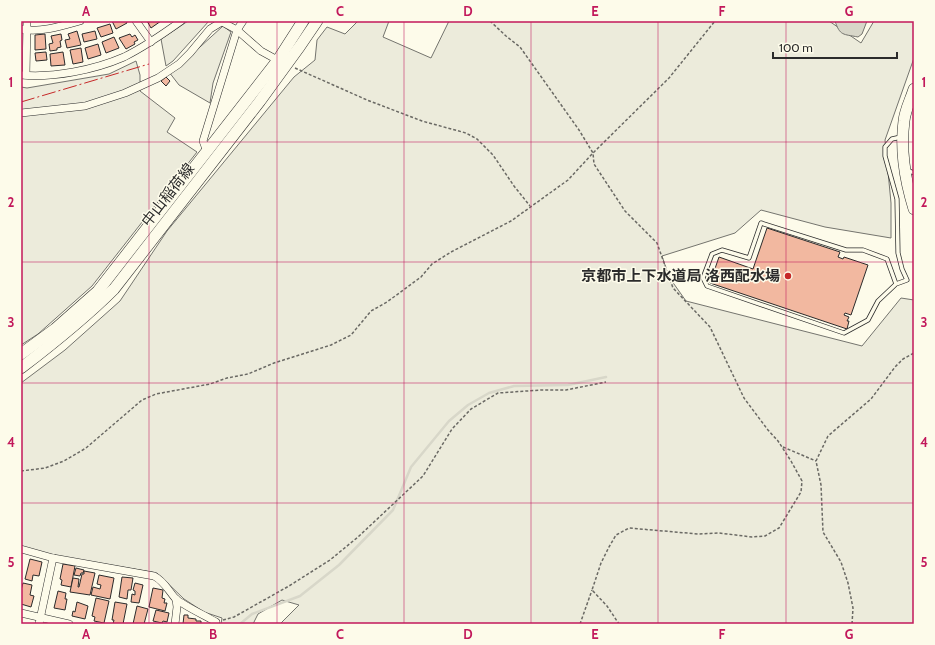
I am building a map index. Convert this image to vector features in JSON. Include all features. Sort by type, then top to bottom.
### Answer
[{"type":"main road","name":"中山稲荷線","points":[[21,368],[62,337],[89,314],[114,289],[256,108],[283,62],[303,21]]},
{"type":"main road","name":"中山稲荷線","points":[[21,354],[55,329],[98,291],[207,152],[317,21]]},
{"type":"main road","points":[[914,89],[904,120],[902,154],[909,171],[906,183],[914,209]]},
{"type":"street","points":[[27,21],[24,29],[23,75],[58,74],[83,70],[123,57],[151,42],[181,21]]},
{"type":"street","points":[[24,29],[56,27],[77,21]]},
{"type":"street","points":[[136,21],[151,42]]},
{"type":"street","points":[[21,113],[85,106],[125,93],[158,78],[179,64],[210,29],[223,21],[237,30],[261,50],[283,62]]},
{"type":"street","points":[[207,152],[203,141],[237,30],[243,21]]},
{"type":"street","points":[[21,549],[53,558],[154,576],[160,579],[176,599],[215,623]]},
{"type":"street","points":[[39,621],[53,558]]},
{"type":"street","points":[[175,624],[178,607],[176,599]]},
{"type":"street","points":[[21,613],[39,621],[69,624]]},
{"type":"lane","points":[[896,284],[887,259],[863,250],[846,250],[761,223],[749,258],[722,250],[712,254],[703,278],[707,286],[844,333],[868,320],[878,301],[896,284],[908,280],[902,269],[898,253],[897,199],[885,156],[885,147],[892,139],[903,137]]},
{"type":"path","points":[[490,21],[520,47],[557,97],[593,153],[594,164],[625,212],[657,243],[674,288],[710,327],[744,398],[778,441],[802,481],[800,492],[779,528],[765,536],[752,537],[698,534],[628,528],[616,535],[602,563],[580,624]]},
{"type":"path","points":[[21,471],[45,468],[64,461],[81,452],[102,436],[142,400],[156,394],[210,384],[227,378],[248,374],[274,363],[331,345],[350,335],[371,311],[387,302],[421,277],[432,264],[451,252],[510,221],[568,180],[593,153],[669,78],[715,21]]},
{"type":"path","points":[[283,62],[367,100],[422,121],[466,133],[477,139],[493,155],[514,186],[530,206]]},
{"type":"path","points":[[852,624],[853,608],[848,583],[841,562],[823,532],[820,485],[816,461],[828,436],[871,399],[902,359],[914,353]]},
{"type":"path","points":[[215,623],[234,617],[289,586],[330,560],[358,537],[423,476],[452,429],[471,409],[498,393],[566,390],[606,382]]},
{"type":"path","points":[[778,441],[780,446],[816,461]]},
{"type":"path","points":[[592,590],[607,606],[619,624]]},
{"type":"shaded area","points":[[188,21],[209,21],[173,61],[166,66],[161,39]]},
{"type":"shaded area","points":[[358,21],[389,21],[383,37],[431,58],[449,21],[829,21],[861,43],[874,21],[914,21],[914,58],[885,140],[891,203],[891,238],[825,227],[761,210],[735,233],[662,256],[669,277],[686,301],[862,346],[901,298],[914,300],[914,624],[280,624],[299,605],[282,600],[258,614],[253,624],[221,624],[222,618],[204,612],[184,599],[157,573],[21,550],[21,383],[65,350],[120,301],[167,231],[294,77],[315,60],[317,40],[327,27],[345,34]]},
{"type":"shaded area","points":[[835,21],[867,21],[862,34],[858,37],[843,34]]},
{"type":"shaded area","points":[[223,26],[231,32],[213,83],[210,103],[179,85],[169,72],[189,57]]},
{"type":"shaded area","points":[[136,61],[140,75],[140,91],[175,118],[167,132],[197,152],[92,286],[38,334],[21,345],[21,87],[27,88],[109,74]]},
{"type":"building","points":[[112,21],[126,21],[127,23],[116,29]]},
{"type":"building","points":[[147,21],[161,21],[151,28]]},
{"type":"building","points":[[110,24],[113,33],[101,37],[97,28]]},
{"type":"building","points":[[77,31],[81,45],[67,48],[65,40],[70,39],[68,34]]},
{"type":"building","points":[[95,31],[97,39],[84,42],[82,34]]},
{"type":"building","points":[[45,34],[46,49],[35,50],[35,35]]},
{"type":"building","points":[[61,34],[61,47],[57,48],[57,50],[50,51],[49,44],[53,43],[51,36]]},
{"type":"building","points":[[130,34],[132,37],[135,35],[138,40],[134,42],[135,44],[126,49],[119,38]]},
{"type":"building","points":[[114,37],[119,48],[106,53],[102,42]]},
{"type":"building","points":[[98,44],[101,55],[88,59],[85,48]]},
{"type":"building","points":[[81,48],[83,62],[73,64],[70,50]]},
{"type":"building","points":[[46,52],[47,60],[36,61],[35,53]]},
{"type":"building","points":[[63,52],[65,65],[51,66],[50,54]]},
{"type":"building","points":[[166,77],[170,81],[166,86],[161,81]]},
{"type":"building","name":"京都市上下水道局 洛西配水場","points":[[767,228],[840,252],[838,257],[843,259],[844,257],[868,265],[851,315],[845,313],[844,315],[849,317],[847,321],[849,321],[847,329],[710,283],[719,257],[753,269]]},
{"type":"building","points":[[30,559],[42,562],[39,576],[33,575],[32,581],[25,579]]},
{"type":"building","points":[[63,564],[75,566],[71,587],[61,585],[62,580],[60,579]]},
{"type":"building","points":[[76,568],[84,570],[80,576],[74,575]]},
{"type":"building","points":[[84,571],[95,573],[90,595],[70,592],[73,578],[79,579],[79,587]]},
{"type":"building","points":[[99,575],[114,578],[110,599],[91,595],[93,587],[100,589],[101,585],[97,584]]},
{"type":"building","points":[[122,577],[133,578],[131,590],[128,590],[127,599],[119,597]]},
{"type":"building","points":[[23,583],[32,585],[30,595],[34,596],[31,607],[21,604],[21,590]]},
{"type":"building","points":[[135,583],[143,585],[139,603],[131,602],[132,594],[135,595],[135,591],[133,590]]},
{"type":"building","points":[[153,588],[163,590],[162,598],[165,599],[164,603],[167,603],[165,611],[149,607]]},
{"type":"building","points":[[58,591],[66,593],[65,599],[67,599],[65,610],[54,608]]},
{"type":"building","points":[[96,598],[109,601],[104,623],[94,621],[95,617],[92,616]]},
{"type":"building","points":[[77,602],[88,606],[85,619],[72,616],[73,611],[75,612]]},
{"type":"building","points":[[115,602],[127,604],[123,624],[113,624],[114,620],[112,620]]},
{"type":"building","points":[[137,606],[148,609],[144,624],[133,624]]},
{"type":"building","points":[[156,610],[169,613],[167,622],[163,621],[162,623],[153,621]]},
{"type":"building","points":[[184,615],[188,615],[188,618],[196,619],[196,621],[201,621],[201,624],[183,624]]},
{"type":"waterway","points":[[240,624],[252,614],[300,596],[339,565],[393,510],[411,467],[449,421],[468,405],[489,393],[514,386],[568,385],[606,377]]},
{"type":"power","points":[[21,102],[149,64]]},
{"type":"place","name":"京都市上下水道局 洛西配水場","points":[[788,276]]}]
